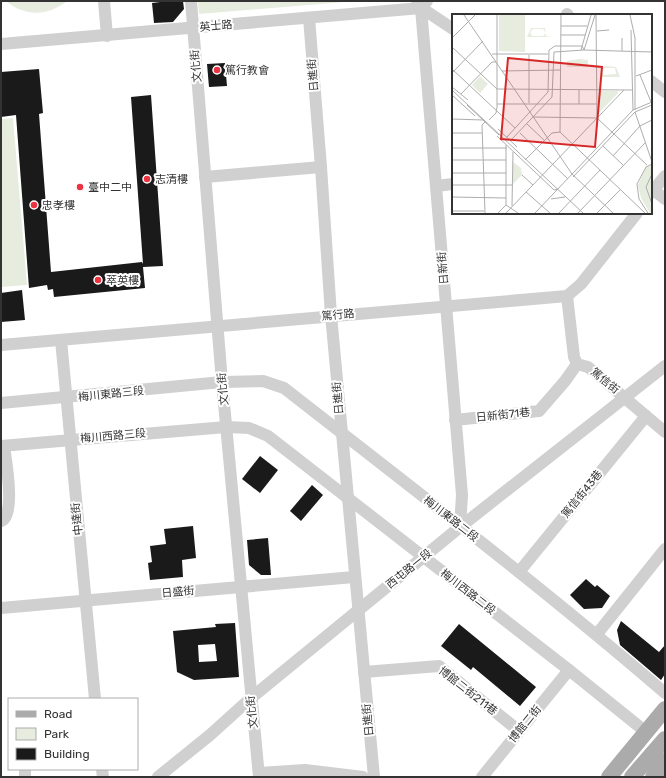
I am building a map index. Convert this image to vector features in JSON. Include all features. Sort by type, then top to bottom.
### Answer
[{"type":"main road","points":[[610,777],[665,709]]},
{"type":"main road","points":[[632,777],[665,739]]},
{"type":"main road","points":[[652,777],[665,761]]},
{"type":"street","points":[[104,1],[107,36]]},
{"type":"street","name":"文化街","points":[[190,1],[240,586],[259,775]]},
{"type":"street","points":[[420,3],[452,27]]},
{"type":"street","name":"英士路","points":[[1,44],[308,18],[420,3]]},
{"type":"street","name":"日新街","points":[[420,3],[462,495],[460,527]]},
{"type":"street","name":"日進街","points":[[308,18],[346,496],[374,777]]},
{"type":"street","points":[[652,82],[665,92]]},
{"type":"street","points":[[205,177],[321,167]]},
{"type":"street","points":[[665,176],[652,190],[665,199]]},
{"type":"street","points":[[436,186],[452,184]]},
{"type":"street","points":[[567,296],[581,284],[636,214]]},
{"type":"street","name":"篤行路","points":[[1,345],[331,315],[567,296]]},
{"type":"street","name":"篤信街","points":[[567,296],[574,357],[577,364],[588,367],[665,432]]},
{"type":"street","name":"中達街","points":[[61,340],[95,698]]},
{"type":"street","name":"日新街71巷","points":[[455,420],[539,411],[565,381],[577,364]]},
{"type":"street","name":"西屯路一段","points":[[158,777],[210,735],[251,698],[460,527],[665,366]]},
{"type":"street","name":"梅川東路二段","points":[[222,382],[263,381],[284,388],[597,634],[665,693]]},
{"type":"street","name":"梅川東路三段","points":[[1,403],[67,398],[222,382]]},
{"type":"street","name":"篤信街43巷","points":[[519,572],[646,416]]},
{"type":"street","name":"梅川西路三段","points":[[3,446],[226,427]]},
{"type":"street","name":"梅川西路二段","points":[[226,427],[249,428],[268,436],[569,670],[646,732]]},
{"type":"street","points":[[1,521],[4,520],[9,514],[10,504],[3,446]]},
{"type":"street","points":[[597,634],[665,549]]},
{"type":"street","name":"日盛街","points":[[1,608],[354,577]]},
{"type":"street","name":"博館二街211巷","points":[[364,672],[439,666],[519,731]]},
{"type":"street","name":"博館二街","points":[[482,777],[569,670]]},
{"type":"street","points":[[259,775],[305,770],[363,777]]},
{"type":"green space","points":[[6,1],[67,1],[52,10],[36,13],[21,10]]},
{"type":"green space","points":[[198,1],[357,1],[199,14]]},
{"type":"green space","points":[[13,118],[27,285],[1,287],[1,119]]},
{"type":"building","points":[[183,1],[184,9],[173,22],[154,23],[152,3]]},
{"type":"building","name":"篤行教會","points":[[225,63],[227,86],[209,87],[207,64]]},
{"type":"building","points":[[39,69],[43,113],[39,114],[51,272],[142,262],[143,264],[131,97],[151,95],[163,266],[143,267],[145,288],[54,297],[53,289],[48,290],[47,285],[29,288],[16,115],[1,117],[1,72]]},
{"type":"building","points":[[22,290],[25,320],[1,322],[1,293]]},
{"type":"building","points":[[260,456],[278,470],[260,493],[242,479]]},
{"type":"building","points":[[312,485],[323,495],[301,521],[290,511]]},
{"type":"building","points":[[193,526],[196,558],[182,560],[183,577],[150,580],[148,563],[152,562],[150,546],[166,544],[164,529]]},
{"type":"building","points":[[268,538],[271,575],[261,575],[249,565],[247,540]]},
{"type":"building","points":[[586,579],[595,587],[597,585],[610,596],[602,608],[584,609],[570,595]]},
{"type":"building","points":[[621,621],[659,652],[665,645],[665,674],[661,680],[620,645],[617,630]]},
{"type":"building","points":[[235,623],[239,677],[194,680],[177,672],[173,631],[216,627],[215,624]],"holes":[[[215,644],[217,661],[199,662],[198,645]]]},
{"type":"building","points":[[459,624],[536,687],[520,706],[473,667],[471,670],[441,646]]},
{"type":"place","name":"篤行教會","points":[[217,70]]},
{"type":"place","name":"志清樓","points":[[147,179]]},
{"type":"place","name":"臺中二中","points":[[80,187]]},
{"type":"place","name":"忠孝樓","points":[[34,205]]},
{"type":"place","name":"萃英樓","points":[[98,280]]}]
